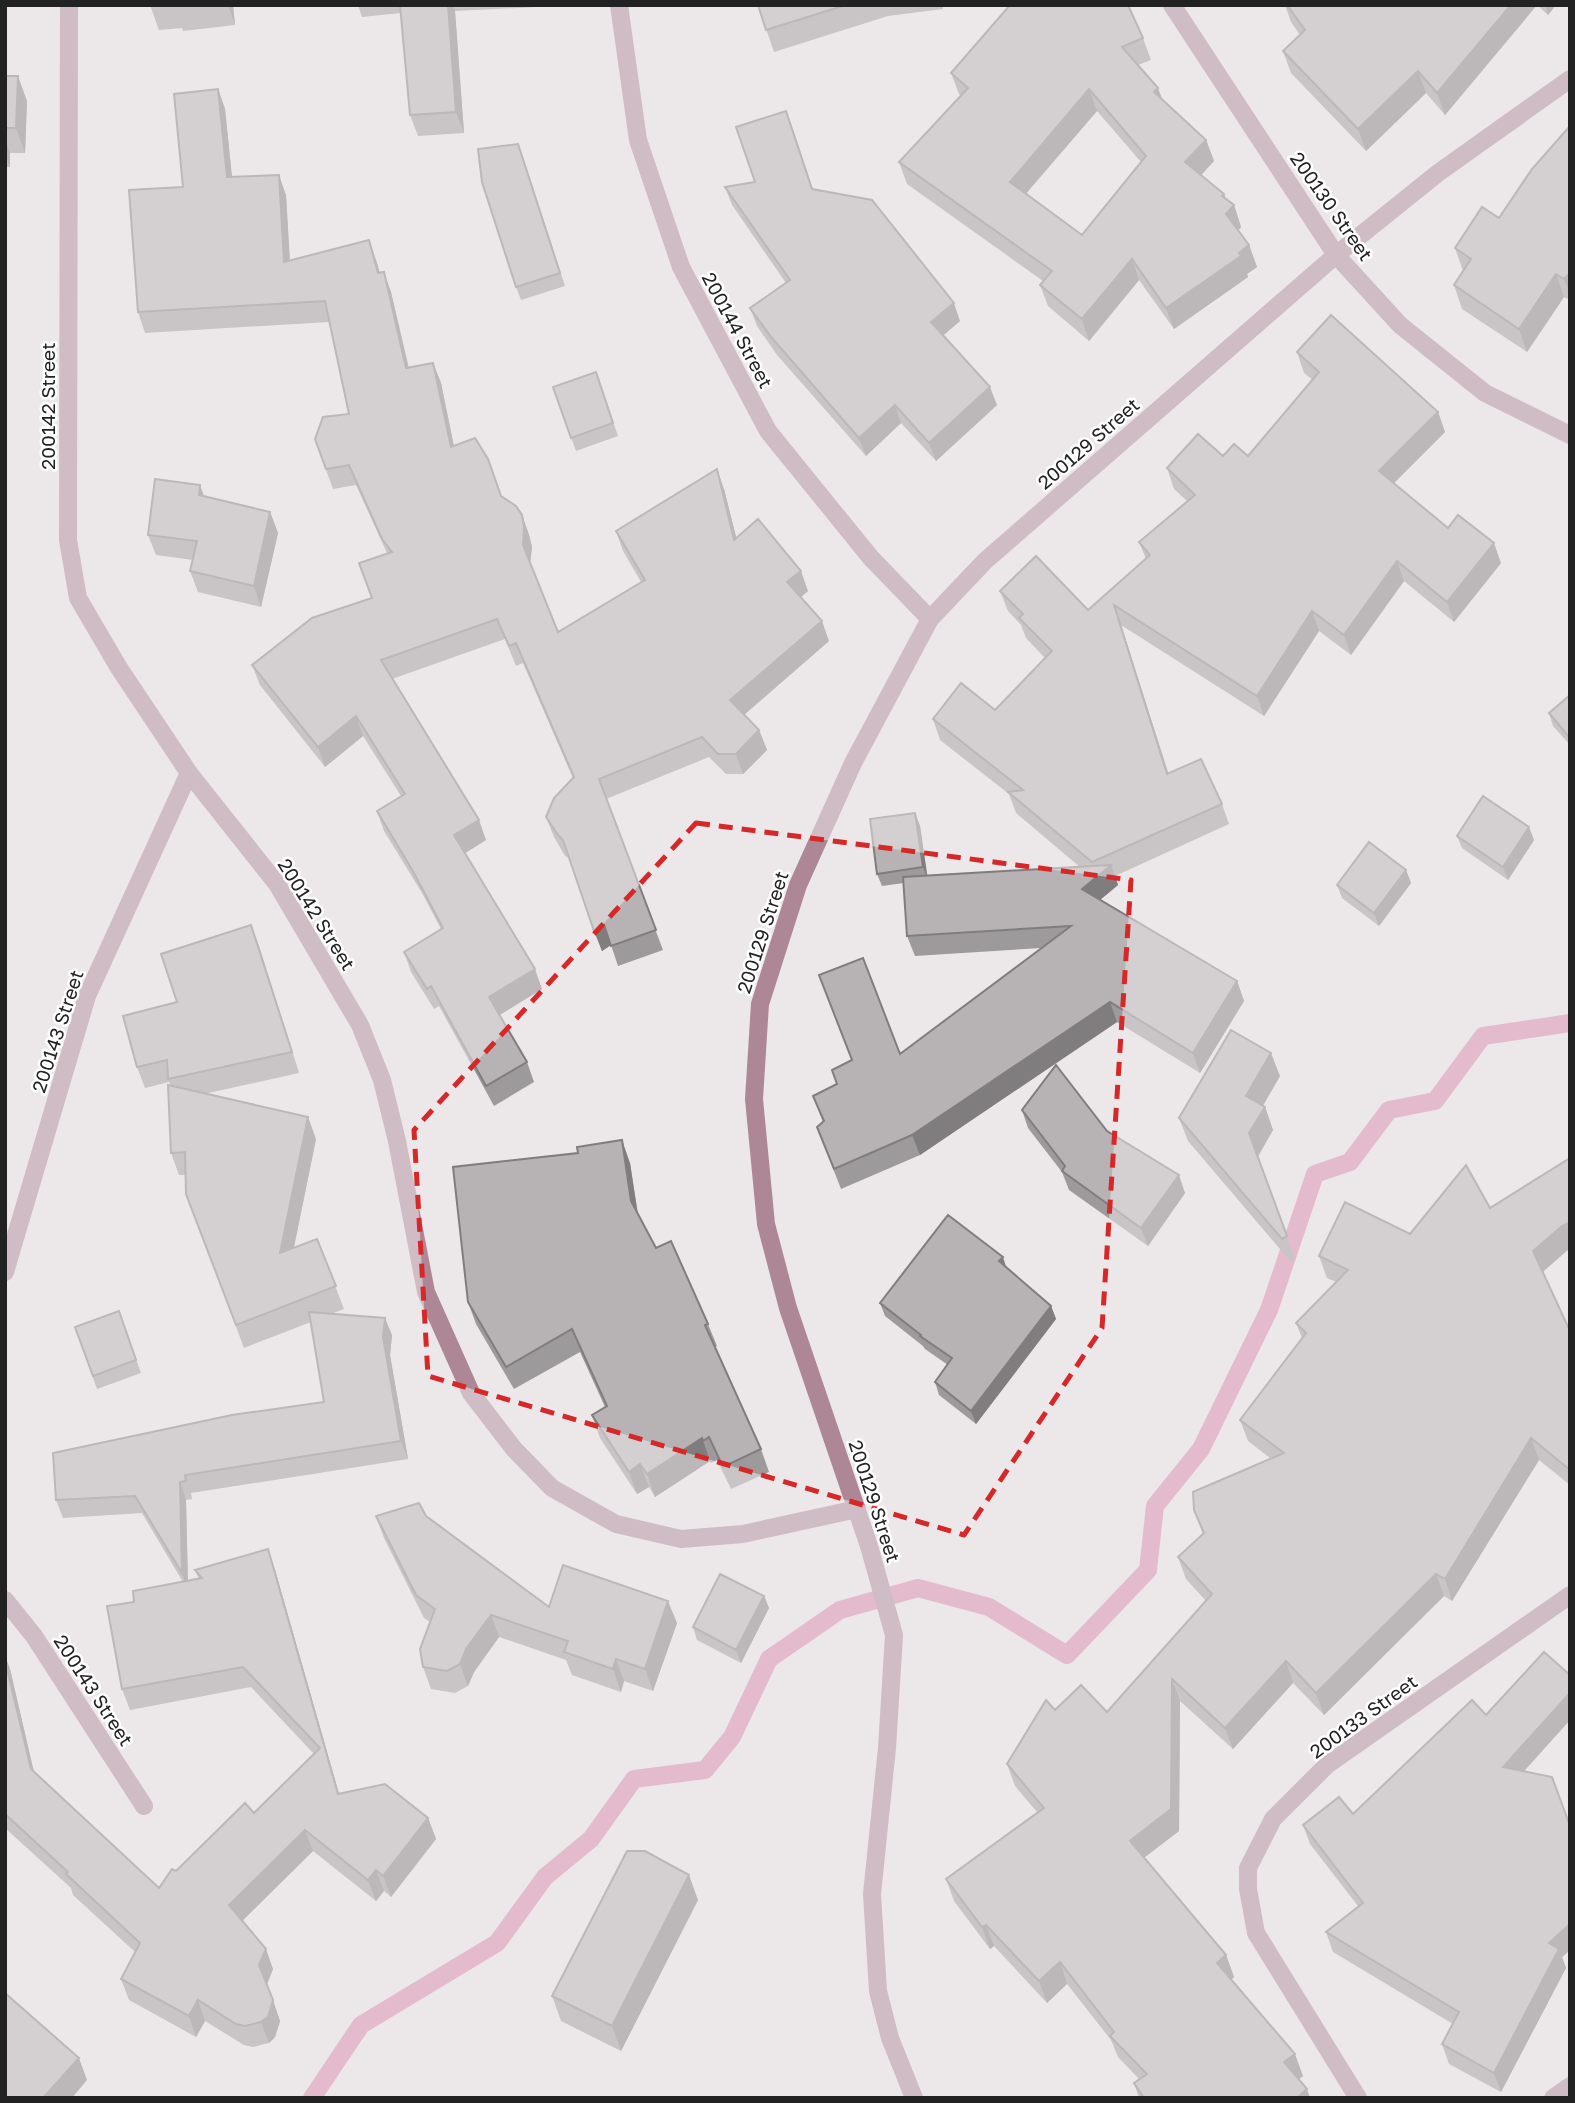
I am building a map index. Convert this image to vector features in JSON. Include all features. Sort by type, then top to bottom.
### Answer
[{"type":"street","name":"200142 Street","points":[[69,5],[68,540],[78,598],[119,667],[189,773],[277,884],[360,1025],[382,1080],[388,1104],[426,1292],[471,1394],[514,1449],[552,1488],[616,1524],[681,1539],[743,1534],[857,1509]]},
{"type":"street","name":"200144 Street","points":[[619,5],[638,140],[681,267],[768,431],[871,558],[930,619]]},
{"type":"street","name":"200130 Street","points":[[1172,5],[1336,255],[1400,325],[1485,393],[1570,435]]},
{"type":"street","name":"200129 Street","points":[[914,2098],[890,2038],[878,1991],[872,1894],[887,1748],[894,1635],[869,1546],[788,1308],[766,1224],[754,1099],[760,1004],[799,885],[853,763],[930,619],[985,561],[1336,255],[1438,173],[1570,79]]},
{"type":"street","name":"200143 Street","points":[[5,1272],[87,996],[189,773]]},
{"type":"street","name":"200133 Street","points":[[1358,2098],[1256,1933],[1248,1889],[1248,1867],[1273,1819],[1327,1765],[1570,1595]]},
{"type":"street","name":"200143 Street","points":[[5,1600],[34,1636],[144,1806]]},
{"type":"street","points":[[1553,2098],[1570,2086]]},
{"type":"highlighted area","points":[[696,823],[1131,880],[1102,1328],[964,1535],[428,1376],[414,1130]]},
{"type":"building","points":[[400,5],[448,5],[456,112],[410,115]]},
{"type":"building","points":[[758,5],[846,5],[766,30]]},
{"type":"building","points":[[1010,5],[1128,5],[1143,38],[1122,47],[1158,88],[1154,92],[1206,140],[1185,162],[1234,205],[1226,214],[1249,245],[1239,253],[1241,256],[1166,308],[1132,259],[1082,319],[1040,285],[1052,271],[899,162],[968,88],[951,73]],"holes":[[[1089,89],[1146,156],[1082,235],[1010,182]]]},
{"type":"building","points":[[1287,5],[1511,5],[1437,93],[1418,71],[1358,129],[1283,51],[1305,30]]},
{"type":"building","points":[[5,76],[18,76],[16,128],[5,128]]},
{"type":"building","points":[[218,89],[227,177],[279,175],[284,262],[369,240],[378,273],[384,272],[406,368],[433,363],[451,447],[475,438],[488,459],[501,496],[516,506],[522,515],[523,545],[558,632],[645,580],[616,531],[717,469],[734,540],[758,519],[801,571],[787,582],[822,621],[730,700],[759,730],[736,754],[718,754],[702,737],[599,779],[656,930],[611,946],[604,925],[594,931],[563,840],[546,817],[554,798],[574,777],[516,643],[509,646],[497,619],[381,660],[479,820],[454,835],[535,969],[489,997],[527,1062],[486,1086],[431,986],[427,989],[404,952],[443,928],[377,811],[405,794],[356,716],[318,747],[252,665],[312,618],[372,598],[359,563],[392,552],[382,539],[349,465],[326,469],[315,439],[323,417],[349,414],[325,301],[138,312],[129,190],[183,187],[174,94]]},
{"type":"building","points":[[786,111],[812,189],[872,200],[954,303],[931,322],[990,387],[929,443],[895,405],[859,438],[771,337],[750,308],[790,280],[725,187],[755,182],[736,127]]},
{"type":"building","points":[[1570,126],[1570,273],[1564,279],[1556,274],[1519,329],[1454,285],[1471,259],[1455,248],[1482,207],[1499,218],[1532,169]]},
{"type":"building","points":[[518,144],[560,273],[516,287],[482,182],[478,149]]},
{"type":"building","points":[[1331,315],[1438,412],[1379,471],[1448,528],[1458,515],[1494,543],[1447,602],[1397,561],[1344,635],[1312,611],[1257,696],[1114,605],[1167,774],[1201,759],[1222,804],[1092,862],[1008,792],[1023,790],[933,719],[961,683],[995,710],[1052,651],[1019,618],[1023,614],[1000,591],[1036,556],[1088,610],[1150,555],[1139,542],[1195,495],[1167,468],[1198,434],[1223,456],[1234,444],[1248,456],[1319,372],[1297,352]]},
{"type":"building","points":[[596,372],[613,423],[571,438],[553,387]]},
{"type":"building","points":[[155,479],[200,485],[199,495],[270,512],[254,586],[190,571],[197,541],[148,535]]},
{"type":"building","points":[[1570,695],[1570,738],[1549,713]]},
{"type":"building","points":[[1483,796],[1529,827],[1503,867],[1457,836]]},
{"type":"building","points":[[915,813],[923,867],[877,874],[870,819]]},
{"type":"building","points":[[1369,842],[1406,870],[1374,913],[1337,885]]},
{"type":"building","points":[[1111,865],[1082,889],[1237,981],[1193,1053],[1110,1002],[912,1135],[834,1169],[817,1127],[824,1121],[813,1096],[837,1084],[832,1070],[852,1060],[819,975],[863,958],[900,1054],[1071,926],[907,936],[903,877]]},
{"type":"building","points":[[251,925],[292,1052],[168,1079],[167,1060],[137,1067],[123,1016],[177,1002],[161,954]]},
{"type":"building","points":[[1231,1030],[1271,1053],[1246,1096],[1265,1107],[1249,1133],[1287,1236],[1282,1239],[1179,1118]]},
{"type":"building","points":[[1056,1065],[1107,1131],[1179,1175],[1141,1228],[1062,1171],[1065,1166],[1022,1110]]},
{"type":"building","points":[[168,1085],[308,1117],[280,1253],[317,1239],[336,1286],[236,1325],[186,1194],[185,1152],[171,1153]]},
{"type":"building","points":[[622,1140],[631,1201],[656,1248],[671,1241],[708,1324],[705,1325],[761,1449],[723,1467],[709,1437],[703,1441],[702,1438],[647,1474],[640,1464],[629,1472],[592,1415],[607,1406],[572,1329],[506,1367],[468,1302],[453,1167],[578,1153],[577,1147]]},
{"type":"building","points":[[1570,1158],[1570,1222],[1533,1251],[1570,1331],[1570,1470],[1531,1438],[1445,1579],[1436,1574],[1316,1693],[1286,1661],[1225,1728],[1172,1679],[1171,1809],[1130,1841],[1226,1955],[1217,1963],[1295,2054],[1284,2062],[1307,2089],[1297,2098],[1144,2098],[1134,2083],[1147,2074],[1110,2036],[1114,2032],[1060,1962],[1039,1981],[986,1925],[982,1927],[946,1879],[1044,1808],[1007,1764],[1046,1700],[1055,1710],[1081,1685],[1107,1712],[1212,1594],[1178,1557],[1204,1533],[1194,1510],[1193,1492],[1284,1453],[1240,1420],[1306,1333],[1296,1323],[1348,1270],[1319,1256],[1345,1202],[1410,1234],[1466,1165],[1490,1208]]},
{"type":"building","points":[[948,1215],[1003,1257],[999,1261],[1051,1306],[971,1411],[935,1382],[952,1358],[880,1303]]},
{"type":"building","points":[[119,1311],[136,1360],[93,1376],[75,1327]]},
{"type":"building","points":[[309,1312],[385,1318],[383,1337],[401,1441],[185,1475],[186,1481],[180,1482],[182,1573],[135,1496],[56,1500],[53,1453],[232,1415],[324,1402]]},
{"type":"building","points":[[419,1503],[426,1516],[549,1607],[563,1565],[668,1601],[645,1669],[616,1659],[613,1669],[564,1652],[568,1641],[491,1615],[466,1649],[460,1664],[447,1671],[423,1667],[420,1649],[435,1609],[416,1595],[376,1516]]},
{"type":"building","points":[[268,1549],[338,1794],[385,1784],[428,1818],[383,1876],[376,1870],[368,1880],[305,1830],[229,1905],[266,1949],[259,1965],[273,2000],[268,2017],[261,2022],[245,2026],[236,2024],[198,2000],[189,2016],[121,1979],[140,1943],[5,1814],[5,1661],[31,1769],[159,1888],[172,1869],[176,1871],[245,1803],[254,1813],[320,1748],[243,1667],[122,1689],[107,1606],[134,1602],[133,1591],[202,1578],[195,1570]]},
{"type":"building","points":[[720,1574],[764,1596],[736,1650],[693,1627]]},
{"type":"building","points":[[1544,1652],[1570,1675],[1570,1693],[1503,1767],[1552,1777],[1570,1826],[1570,1924],[1549,1943],[1559,1949],[1494,2073],[1442,2044],[1459,2012],[1326,1932],[1363,1903],[1303,1825],[1339,1797],[1353,1814],[1472,1700],[1486,1715]]},
{"type":"building","points":[[627,1851],[645,1851],[689,1875],[612,2026],[552,1996]]},
{"type":"building","points":[[5,1993],[79,2058],[43,2098],[5,2098]]},
{"type":"waterway","points":[[312,2098],[361,2025],[497,1943],[545,1877],[591,1839],[634,1779],[705,1770],[732,1737],[769,1659],[840,1610],[918,1588],[989,1607],[1067,1655],[1148,1570],[1155,1506],[1201,1449],[1269,1310],[1315,1174],[1350,1162],[1389,1110],[1435,1101],[1483,1036],[1570,1023]]}]
